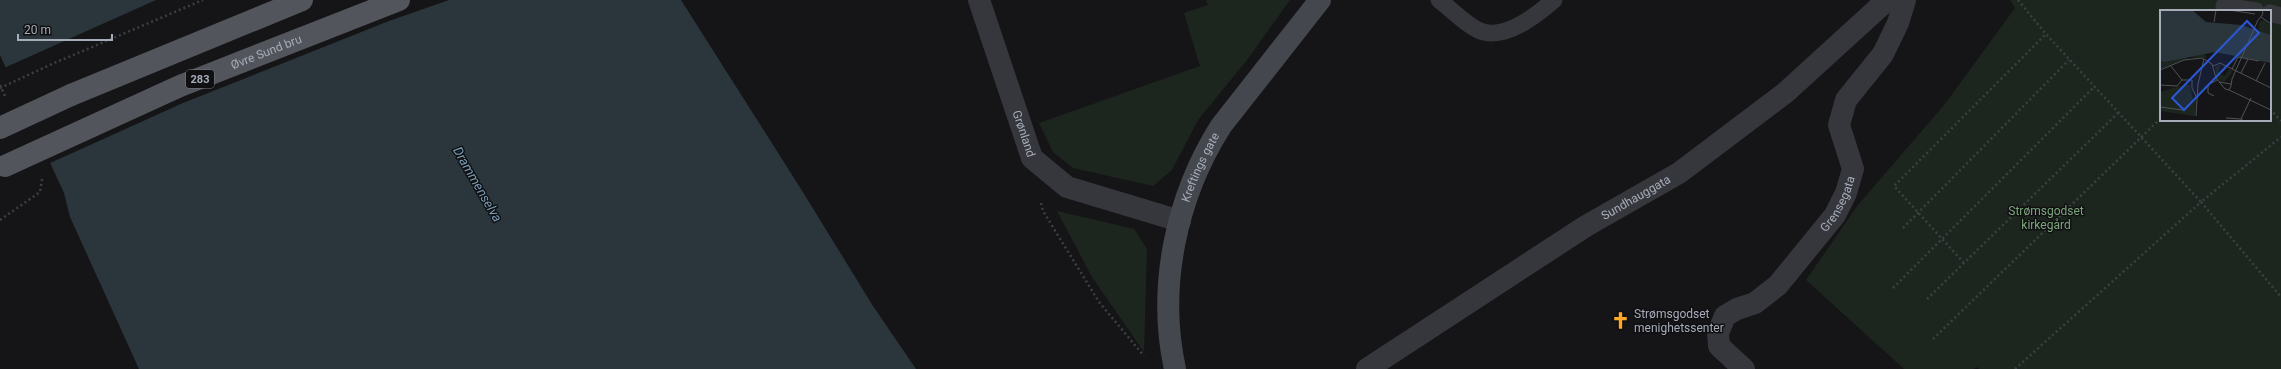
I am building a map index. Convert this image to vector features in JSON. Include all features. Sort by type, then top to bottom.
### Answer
[{"type":"main road","points":[[0,128],[78,92],[302,0]]},
{"type":"main road","name":"Øvre Sund bru","points":[[2,167],[180,86],[399,0]]},
{"type":"main road","name":"Kreftings gate","points":[[1175,369],[1169,327],[1168,298],[1171,261],[1180,221],[1195,173],[1206,149],[1220,126],[1320,0]]},
{"type":"street","name":"Grønland","points":[[979,0],[1032,158],[1067,187],[1180,221]]},
{"type":"street","name":"Sundhauggata","points":[[1366,369],[1586,226],[1679,173],[1785,93],[1887,0]]},
{"type":"street","name":"Grensegata","points":[[1744,369],[1719,346],[1718,333],[1725,316],[1737,309],[1755,303],[1778,285],[1836,215],[1846,193],[1853,169],[1839,126],[1846,100],[1883,54],[1898,23],[1905,0]]},
{"type":"lane","points":[[1438,0],[1478,30],[1502,33],[1539,13],[1554,0]]},
{"type":"lane","points":[[2224,6],[2250,10]]},
{"type":"lane","points":[[2271,13],[2281,16]]},
{"type":"path","points":[[0,88],[52,64],[204,0]]},
{"type":"path","points":[[2018,0],[2069,60],[2201,202],[2281,296]]},
{"type":"path","points":[[1964,263],[1894,186],[2046,34]]},
{"type":"path","points":[[1903,228],[2069,60]]},
{"type":"path","points":[[1893,288],[2094,87]]},
{"type":"path","points":[[2271,110],[2281,121]]},
{"type":"path","points":[[1927,299],[2118,113]]},
{"type":"path","points":[[1933,339],[2160,119]]},
{"type":"path","points":[[2015,369],[2201,202],[2281,137]]},
{"type":"path","points":[[1032,158],[1043,211],[1099,302],[1145,357]]},
{"type":"green space","points":[[1206,0],[1290,0],[1247,60],[1198,120],[1172,170],[1153,186],[1073,168],[1053,152],[1039,123],[1200,66],[1184,13],[1208,5]]},
{"type":"green space","name":"Strømsgodset kirkegård","points":[[2010,0],[2281,0],[2281,369],[1979,369],[1978,367],[1973,369],[1904,369],[1806,280],[1858,205],[1945,104],[2015,8]]},
{"type":"green space","points":[[1057,211],[1134,229],[1147,249],[1144,352],[1092,277]]},
{"type":"water","name":"Drammenselva","points":[[0,0],[681,0],[873,306],[916,369],[139,369],[70,217],[64,193],[0,55]]},
{"type":"pier","points":[[156,0],[449,0],[389,21],[183,103],[48,164],[4,68]]},
{"type":"place","name":"Strømsgodset menighetssenter","points":[[1621,321]]}]
